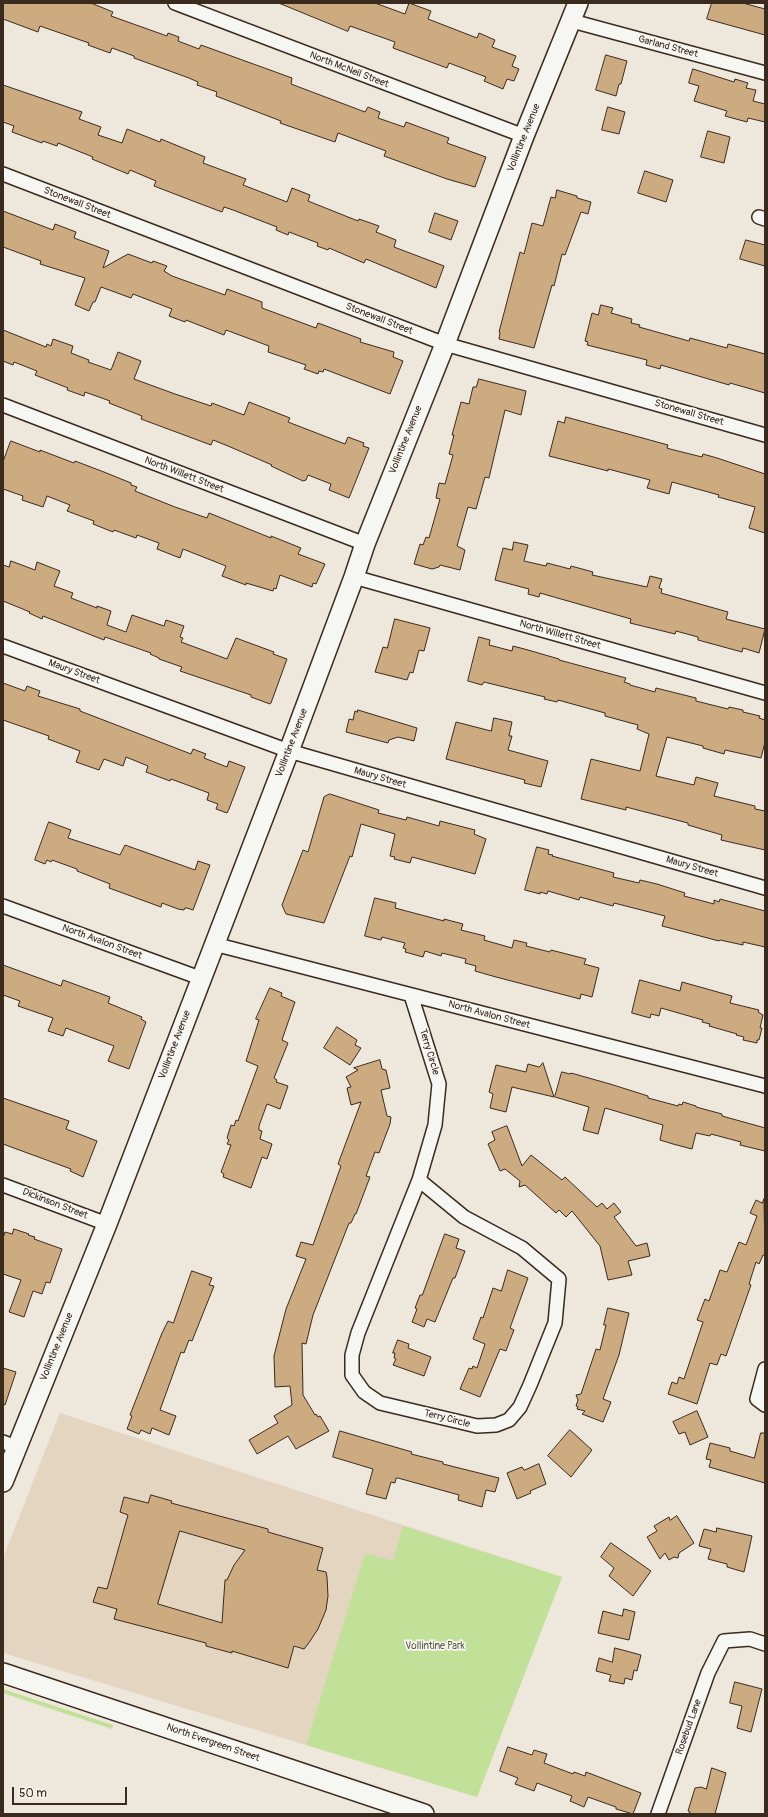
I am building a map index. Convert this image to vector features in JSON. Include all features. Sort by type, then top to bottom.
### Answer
[{"type":"street","name":"North McNeil Street","points":[[175,3],[524,136]]},
{"type":"street","name":"Vollintine Avenue","points":[[3,1482],[10,1444],[106,1224],[289,751],[365,544],[445,344],[524,136],[575,12]]},
{"type":"street","name":"Garland Street","points":[[575,12],[765,73]]},
{"type":"street","name":"Stonewall Street","points":[[3,174],[445,344],[765,435]]},
{"type":"street","name":"North Willett Street","points":[[3,405],[365,544]]},
{"type":"street","name":"North Willett Street","points":[[354,577],[765,693]]},
{"type":"street","name":"Maury Street","points":[[3,646],[289,751],[765,888]]},
{"type":"street","name":"North Avalon Street","points":[[3,906],[200,978]]},
{"type":"street","name":"North Avalon Street","points":[[214,944],[765,1086]]},
{"type":"street","name":"Terry Circle","points":[[412,995],[439,1084],[435,1125],[419,1180],[358,1333],[352,1355],[352,1375],[364,1392],[380,1403],[477,1426],[496,1425],[509,1420],[516,1412],[530,1385],[555,1323],[559,1279],[522,1248],[464,1217],[419,1180]]},
{"type":"street","name":"Dickinson Street","points":[[3,1185],[106,1224]]},
{"type":"street","points":[[761,1402],[765,1369]]},
{"type":"street","name":"Rosebud Lane","points":[[658,1814],[708,1673],[724,1641],[750,1639],[765,1644]]},
{"type":"street","name":"North Evergreen Street","points":[[3,1673],[424,1814]]},
{"type":"shaded area","points":[[60,1413],[562,1577],[477,1797],[3,1653],[3,1558]]},
{"type":"green space","name":"Vollintine Park","points":[[403,1526],[562,1577],[477,1797],[306,1745],[365,1553],[393,1561]]},
{"type":"green space","points":[[3,1689],[113,1725],[112,1729],[3,1693]]},
{"type":"building","points":[[3,3],[91,3],[113,12],[111,16],[167,36],[168,33],[179,37],[178,41],[199,49],[201,45],[292,78],[291,84],[365,112],[368,107],[380,112],[378,118],[404,127],[406,122],[449,138],[447,143],[486,157],[475,187],[447,179],[384,156],[386,151],[338,133],[335,142],[280,123],[281,121],[216,96],[217,92],[197,85],[198,82],[134,58],[134,56],[112,48],[110,53],[88,45],[89,43],[40,26],[38,32],[3,19]]},
{"type":"building","points":[[279,3],[375,3],[405,14],[409,3],[431,11],[428,19],[477,38],[479,33],[495,40],[492,47],[516,56],[512,66],[519,69],[514,81],[507,79],[503,89],[484,81],[486,77],[449,63],[447,68],[393,48],[395,42],[350,26],[348,31]]},
{"type":"building","points":[[712,3],[743,3],[765,9],[765,35],[707,19]]},
{"type":"building","points":[[606,55],[627,61],[616,96],[596,90]]},
{"type":"building","points":[[693,69],[734,82],[735,79],[748,83],[746,88],[756,90],[753,101],[765,104],[765,122],[748,118],[747,122],[725,116],[727,111],[694,101],[699,86],[689,83]]},
{"type":"building","points":[[3,85],[82,112],[79,119],[101,127],[98,135],[122,143],[127,129],[160,142],[161,139],[205,157],[203,163],[246,179],[243,185],[287,202],[292,188],[310,195],[308,201],[358,221],[359,219],[379,226],[376,232],[396,240],[394,247],[444,266],[436,288],[366,259],[364,263],[329,248],[328,250],[317,246],[318,243],[289,232],[288,235],[276,230],[277,227],[233,210],[224,207],[222,212],[193,201],[154,186],[156,181],[130,170],[128,174],[92,159],[93,157],[58,143],[57,146],[43,141],[42,143],[12,132],[14,126],[3,122]]},
{"type":"building","points":[[608,107],[625,112],[619,134],[602,130]]},
{"type":"building","points":[[708,131],[730,137],[724,163],[701,157]]},
{"type":"building","points":[[645,171],[673,180],[666,202],[638,193]]},
{"type":"building","points":[[557,190],[591,202],[588,214],[581,212],[565,255],[562,254],[554,286],[552,285],[534,348],[499,339],[499,332],[520,252],[524,254],[532,223],[543,226],[551,197],[555,198]]},
{"type":"building","points":[[3,211],[53,230],[55,224],[76,232],[74,238],[109,251],[103,268],[128,254],[152,263],[153,261],[167,266],[164,271],[172,276],[225,295],[227,289],[262,302],[262,308],[316,328],[318,323],[361,339],[360,342],[394,352],[393,357],[403,361],[390,394],[324,369],[323,372],[319,371],[318,374],[304,369],[306,365],[268,352],[269,346],[226,330],[224,335],[186,320],[185,322],[169,316],[172,309],[133,294],[131,298],[101,287],[95,302],[93,302],[89,311],[75,305],[85,278],[40,264],[41,261],[3,247]]},
{"type":"building","points":[[435,213],[458,221],[451,240],[429,232]]},
{"type":"building","points":[[746,240],[765,245],[765,266],[740,259]]},
{"type":"building","points":[[601,305],[613,308],[611,313],[632,319],[631,323],[640,325],[639,327],[689,341],[690,338],[727,348],[728,344],[765,354],[765,393],[730,383],[729,385],[661,365],[660,369],[646,365],[647,360],[587,345],[588,342],[585,341],[592,313],[598,315]]},
{"type":"building","points":[[3,330],[46,347],[47,344],[51,346],[53,339],[73,346],[71,353],[89,360],[88,362],[111,370],[118,352],[141,361],[134,379],[211,406],[212,403],[244,415],[249,402],[290,418],[288,422],[345,444],[348,437],[364,443],[363,446],[369,448],[349,498],[329,490],[331,484],[308,475],[306,480],[303,481],[271,466],[272,465],[213,440],[211,445],[141,419],[142,416],[109,403],[110,401],[85,392],[84,396],[67,390],[68,388],[35,375],[37,371],[14,362],[13,365],[3,361]]},
{"type":"building","points":[[479,379],[526,391],[521,415],[505,410],[489,478],[485,477],[476,509],[468,507],[457,546],[465,550],[460,570],[440,565],[439,567],[432,569],[414,564],[420,544],[423,545],[426,537],[429,538],[440,499],[436,498],[439,483],[445,484],[453,455],[449,454],[454,435],[452,435],[461,402],[469,404],[473,387],[476,387]]},
{"type":"building","points":[[566,417],[668,445],[667,448],[670,449],[702,457],[703,454],[717,458],[765,474],[765,533],[749,528],[755,507],[672,482],[669,494],[647,488],[650,480],[549,456],[558,421],[564,423]]},
{"type":"building","points":[[11,441],[74,463],[75,461],[104,472],[131,483],[131,485],[137,487],[135,491],[175,507],[207,518],[209,513],[271,538],[271,536],[301,548],[298,554],[325,564],[316,584],[313,583],[312,587],[280,575],[276,589],[274,588],[273,591],[246,583],[246,585],[222,576],[226,566],[183,549],[180,558],[157,549],[159,543],[137,535],[136,538],[114,530],[113,532],[93,524],[94,521],[67,511],[70,505],[47,496],[43,507],[22,500],[23,496],[3,489],[3,462]]},
{"type":"building","points":[[514,542],[528,545],[524,561],[546,566],[547,563],[570,569],[571,566],[593,572],[592,575],[647,587],[650,576],[662,579],[659,588],[662,589],[661,593],[728,612],[726,619],[765,629],[759,653],[743,648],[742,652],[698,640],[698,637],[676,631],[675,634],[630,623],[631,619],[540,593],[539,597],[528,594],[529,589],[495,580],[503,548],[512,550]]},
{"type":"building","points":[[11,561],[35,570],[37,562],[60,571],[54,586],[73,593],[71,598],[97,608],[97,606],[111,611],[107,625],[126,632],[132,615],[164,626],[166,620],[184,626],[180,637],[183,638],[181,642],[227,659],[236,638],[274,652],[273,654],[287,659],[271,703],[270,704],[251,697],[251,695],[180,671],[182,667],[159,659],[150,654],[151,653],[105,637],[104,640],[43,616],[42,619],[29,613],[30,612],[3,601],[3,565],[9,567]]},
{"type":"building","points":[[395,619],[430,628],[424,651],[419,650],[413,673],[410,672],[407,680],[375,672],[383,647],[387,648]]},
{"type":"building","points":[[479,637],[490,640],[489,645],[512,651],[513,646],[626,678],[624,682],[630,685],[655,692],[656,688],[696,698],[696,701],[728,709],[729,707],[743,710],[743,712],[760,716],[759,718],[765,720],[765,742],[761,758],[725,750],[724,754],[703,748],[703,746],[667,737],[656,776],[694,785],[696,777],[718,783],[714,796],[755,806],[755,809],[765,811],[765,850],[721,840],[722,835],[688,825],[688,823],[626,807],[626,810],[581,799],[591,759],[640,771],[649,734],[637,729],[638,725],[605,716],[605,713],[558,700],[557,702],[544,699],[545,697],[484,682],[482,685],[468,681]]},
{"type":"building","points":[[3,683],[25,691],[27,686],[40,691],[38,696],[80,709],[80,711],[191,754],[193,749],[206,754],[204,758],[227,767],[229,761],[245,767],[227,813],[216,809],[218,804],[207,800],[209,793],[171,779],[170,781],[146,772],[148,766],[126,757],[123,766],[104,759],[99,770],[76,762],[80,751],[48,739],[49,736],[3,720]]},
{"type":"building","points":[[358,710],[417,728],[414,741],[398,737],[389,740],[388,743],[346,732],[349,719],[353,720],[355,711],[357,712]]},
{"type":"building","points":[[494,718],[512,722],[509,736],[512,736],[508,750],[548,761],[541,787],[524,783],[525,780],[446,759],[456,722],[491,731]]},
{"type":"building","points":[[330,794],[379,810],[378,813],[406,820],[407,817],[439,826],[440,821],[475,830],[474,834],[486,839],[475,874],[412,857],[410,863],[394,859],[395,857],[390,856],[395,834],[361,824],[352,857],[350,856],[324,923],[286,914],[282,905],[303,850],[308,852],[324,797]]},
{"type":"building","points":[[49,822],[71,830],[68,838],[120,855],[125,845],[195,870],[198,861],[210,865],[193,910],[187,908],[184,910],[178,909],[162,903],[161,907],[109,888],[110,884],[77,871],[77,869],[52,860],[51,862],[47,860],[45,864],[35,860]]},
{"type":"building","points":[[537,847],[549,850],[548,854],[553,855],[552,856],[614,873],[613,877],[639,883],[640,880],[657,884],[685,893],[684,896],[714,904],[714,900],[719,902],[720,899],[765,911],[765,947],[743,942],[743,945],[719,941],[662,926],[665,916],[614,903],[613,906],[580,897],[579,900],[548,891],[547,894],[540,892],[540,894],[525,890]]},
{"type":"building","points":[[375,898],[396,903],[395,908],[444,921],[444,919],[463,924],[461,930],[485,936],[484,940],[512,948],[514,940],[527,943],[526,946],[550,952],[551,950],[586,959],[584,964],[599,968],[592,997],[581,994],[580,999],[496,977],[475,971],[476,966],[465,963],[466,959],[442,953],[441,956],[425,951],[423,957],[405,952],[406,949],[403,948],[405,943],[382,937],[381,940],[365,936]]},
{"type":"building","points":[[3,965],[61,986],[63,980],[110,997],[108,1003],[142,1017],[141,1019],[146,1022],[129,1069],[108,1061],[114,1046],[66,1028],[63,1036],[48,1031],[53,1018],[18,1006],[20,1001],[3,995]]},
{"type":"building","points":[[640,980],[680,991],[682,982],[732,996],[730,1003],[759,1010],[758,1012],[763,1015],[759,1040],[757,1040],[757,1043],[743,1040],[744,1037],[709,1026],[710,1024],[702,1022],[703,1020],[661,1008],[659,1016],[651,1014],[650,1018],[632,1013]]},
{"type":"building","points":[[270,988],[282,993],[281,996],[295,1002],[282,1040],[288,1043],[274,1078],[277,1080],[276,1082],[288,1086],[280,1109],[267,1104],[259,1126],[259,1130],[262,1131],[260,1139],[272,1144],[267,1159],[262,1157],[251,1188],[223,1177],[224,1174],[221,1172],[231,1145],[227,1144],[229,1140],[227,1138],[231,1125],[234,1126],[236,1120],[238,1121],[258,1066],[246,1061],[259,1020],[256,1019]]},
{"type":"building","points":[[337,1027],[357,1040],[355,1045],[361,1048],[350,1065],[324,1048]]},
{"type":"building","points":[[380,1060],[382,1069],[386,1070],[390,1088],[381,1090],[387,1116],[391,1117],[390,1124],[379,1153],[375,1152],[366,1176],[370,1177],[356,1214],[351,1223],[349,1223],[313,1315],[306,1344],[302,1343],[303,1395],[315,1415],[316,1414],[318,1417],[320,1416],[329,1431],[296,1449],[288,1436],[257,1454],[249,1440],[278,1423],[274,1416],[292,1405],[290,1386],[275,1387],[274,1356],[286,1309],[306,1259],[296,1256],[301,1242],[313,1245],[341,1166],[338,1164],[361,1102],[351,1105],[347,1088],[351,1087],[346,1077],[358,1070],[354,1068]]},
{"type":"building","points":[[543,1063],[554,1097],[512,1087],[506,1112],[490,1108],[493,1094],[489,1092],[496,1065],[526,1072],[528,1064],[539,1067]]},
{"type":"building","points":[[562,1072],[571,1073],[610,1084],[648,1096],[648,1098],[678,1106],[679,1104],[682,1105],[683,1102],[722,1114],[722,1116],[765,1128],[765,1151],[740,1145],[741,1142],[711,1134],[710,1136],[696,1133],[692,1149],[673,1144],[660,1140],[663,1125],[605,1108],[598,1134],[583,1130],[589,1107],[555,1097]]},
{"type":"building","points":[[3,1098],[69,1121],[66,1129],[97,1141],[83,1177],[70,1171],[71,1169],[3,1144]]},
{"type":"building","points":[[507,1126],[522,1166],[531,1155],[562,1180],[565,1177],[597,1207],[602,1203],[607,1209],[614,1203],[621,1212],[614,1217],[636,1246],[647,1243],[650,1256],[628,1261],[632,1275],[608,1280],[600,1246],[572,1211],[566,1217],[559,1210],[556,1213],[525,1185],[519,1187],[520,1181],[505,1169],[500,1171],[488,1144],[495,1140],[492,1132]]},
{"type":"building","points":[[764,1199],[765,1256],[763,1255],[759,1264],[756,1262],[749,1284],[751,1285],[726,1356],[721,1354],[717,1365],[710,1363],[697,1404],[668,1394],[672,1382],[677,1384],[679,1377],[684,1379],[703,1322],[697,1320],[705,1299],[709,1301],[720,1270],[727,1272],[739,1242],[746,1245],[757,1216],[750,1213],[756,1200],[762,1203]]},
{"type":"building","points":[[14,1229],[35,1237],[34,1239],[62,1249],[50,1283],[46,1282],[42,1294],[33,1291],[24,1317],[9,1312],[21,1280],[3,1274],[3,1238],[5,1232],[12,1234]]},
{"type":"building","points":[[445,1234],[459,1239],[456,1248],[465,1251],[455,1278],[453,1278],[435,1322],[427,1319],[424,1327],[412,1322],[417,1309],[415,1308],[420,1295],[422,1295]]},
{"type":"building","points":[[508,1270],[528,1278],[510,1328],[514,1330],[506,1351],[500,1349],[480,1397],[460,1389],[469,1368],[472,1369],[473,1366],[477,1368],[485,1344],[473,1339],[481,1317],[483,1318],[493,1288],[501,1291]]},
{"type":"building","points":[[192,1271],[212,1278],[209,1285],[214,1286],[192,1341],[189,1340],[184,1353],[181,1352],[160,1410],[176,1416],[169,1435],[152,1428],[150,1434],[141,1430],[139,1434],[127,1429],[132,1416],[130,1415],[162,1333],[168,1321],[173,1323]]},
{"type":"building","points":[[608,1308],[629,1313],[619,1355],[603,1399],[611,1402],[603,1422],[582,1414],[585,1411],[577,1409],[578,1407],[576,1406],[578,1400],[576,1395],[581,1394],[596,1349],[600,1350],[606,1325],[604,1325]]},
{"type":"building","points":[[398,1340],[409,1344],[408,1348],[431,1357],[424,1376],[393,1365],[396,1359],[394,1358],[395,1353],[393,1353]]},
{"type":"building","points":[[3,1368],[16,1372],[5,1405],[3,1404]]},
{"type":"building","points":[[697,1411],[708,1437],[690,1445],[685,1432],[679,1434],[673,1422]]},
{"type":"building","points":[[570,1430],[592,1450],[571,1477],[548,1456]]},
{"type":"building","points":[[340,1431],[412,1452],[411,1454],[443,1462],[443,1464],[499,1478],[495,1492],[486,1490],[482,1507],[458,1500],[459,1495],[396,1478],[395,1483],[391,1482],[386,1499],[366,1494],[373,1469],[333,1457]]},
{"type":"building","points":[[761,1433],[765,1433],[765,1483],[709,1467],[711,1460],[706,1459],[710,1443],[730,1448],[730,1451],[754,1458]]},
{"type":"building","points":[[539,1464],[546,1484],[517,1499],[507,1473],[522,1467],[524,1470]]},
{"type":"building","points":[[151,1495],[172,1501],[171,1503],[268,1529],[268,1532],[323,1548],[317,1570],[326,1572],[328,1596],[326,1610],[318,1629],[304,1649],[294,1646],[288,1668],[232,1651],[232,1653],[206,1646],[206,1643],[114,1619],[117,1609],[93,1602],[98,1587],[107,1589],[128,1515],[120,1512],[124,1497],[148,1503]],"holes":[[[180,1531],[245,1550],[234,1565],[227,1580],[225,1580],[222,1623],[158,1604]]]},
{"type":"building","points":[[677,1516],[694,1543],[679,1553],[678,1558],[674,1557],[669,1560],[665,1553],[660,1559],[647,1537],[657,1531],[654,1526],[669,1517],[670,1520]]},
{"type":"building","points":[[717,1528],[752,1536],[744,1572],[727,1567],[727,1564],[708,1559],[711,1549],[699,1546],[704,1529],[716,1532]]},
{"type":"building","points":[[611,1543],[651,1571],[633,1596],[609,1576],[614,1568],[601,1557]]},
{"type":"building","points":[[624,1609],[635,1612],[629,1640],[598,1633],[603,1611],[622,1616]]},
{"type":"building","points":[[615,1648],[641,1655],[637,1671],[634,1670],[632,1680],[625,1678],[624,1684],[609,1681],[611,1675],[596,1671],[599,1658],[612,1662]]},
{"type":"building","points":[[735,1682],[762,1689],[751,1732],[737,1728],[742,1706],[730,1703]]},
{"type":"building","points":[[508,1747],[532,1755],[534,1750],[547,1754],[544,1763],[573,1774],[574,1772],[585,1776],[586,1772],[641,1793],[633,1814],[616,1809],[616,1807],[588,1797],[584,1807],[570,1801],[572,1796],[537,1783],[534,1791],[515,1784],[518,1778],[500,1771]]},
{"type":"building","points":[[712,1768],[726,1773],[715,1814],[689,1814],[690,1812],[688,1811],[695,1788],[701,1787],[706,1789]]}]
